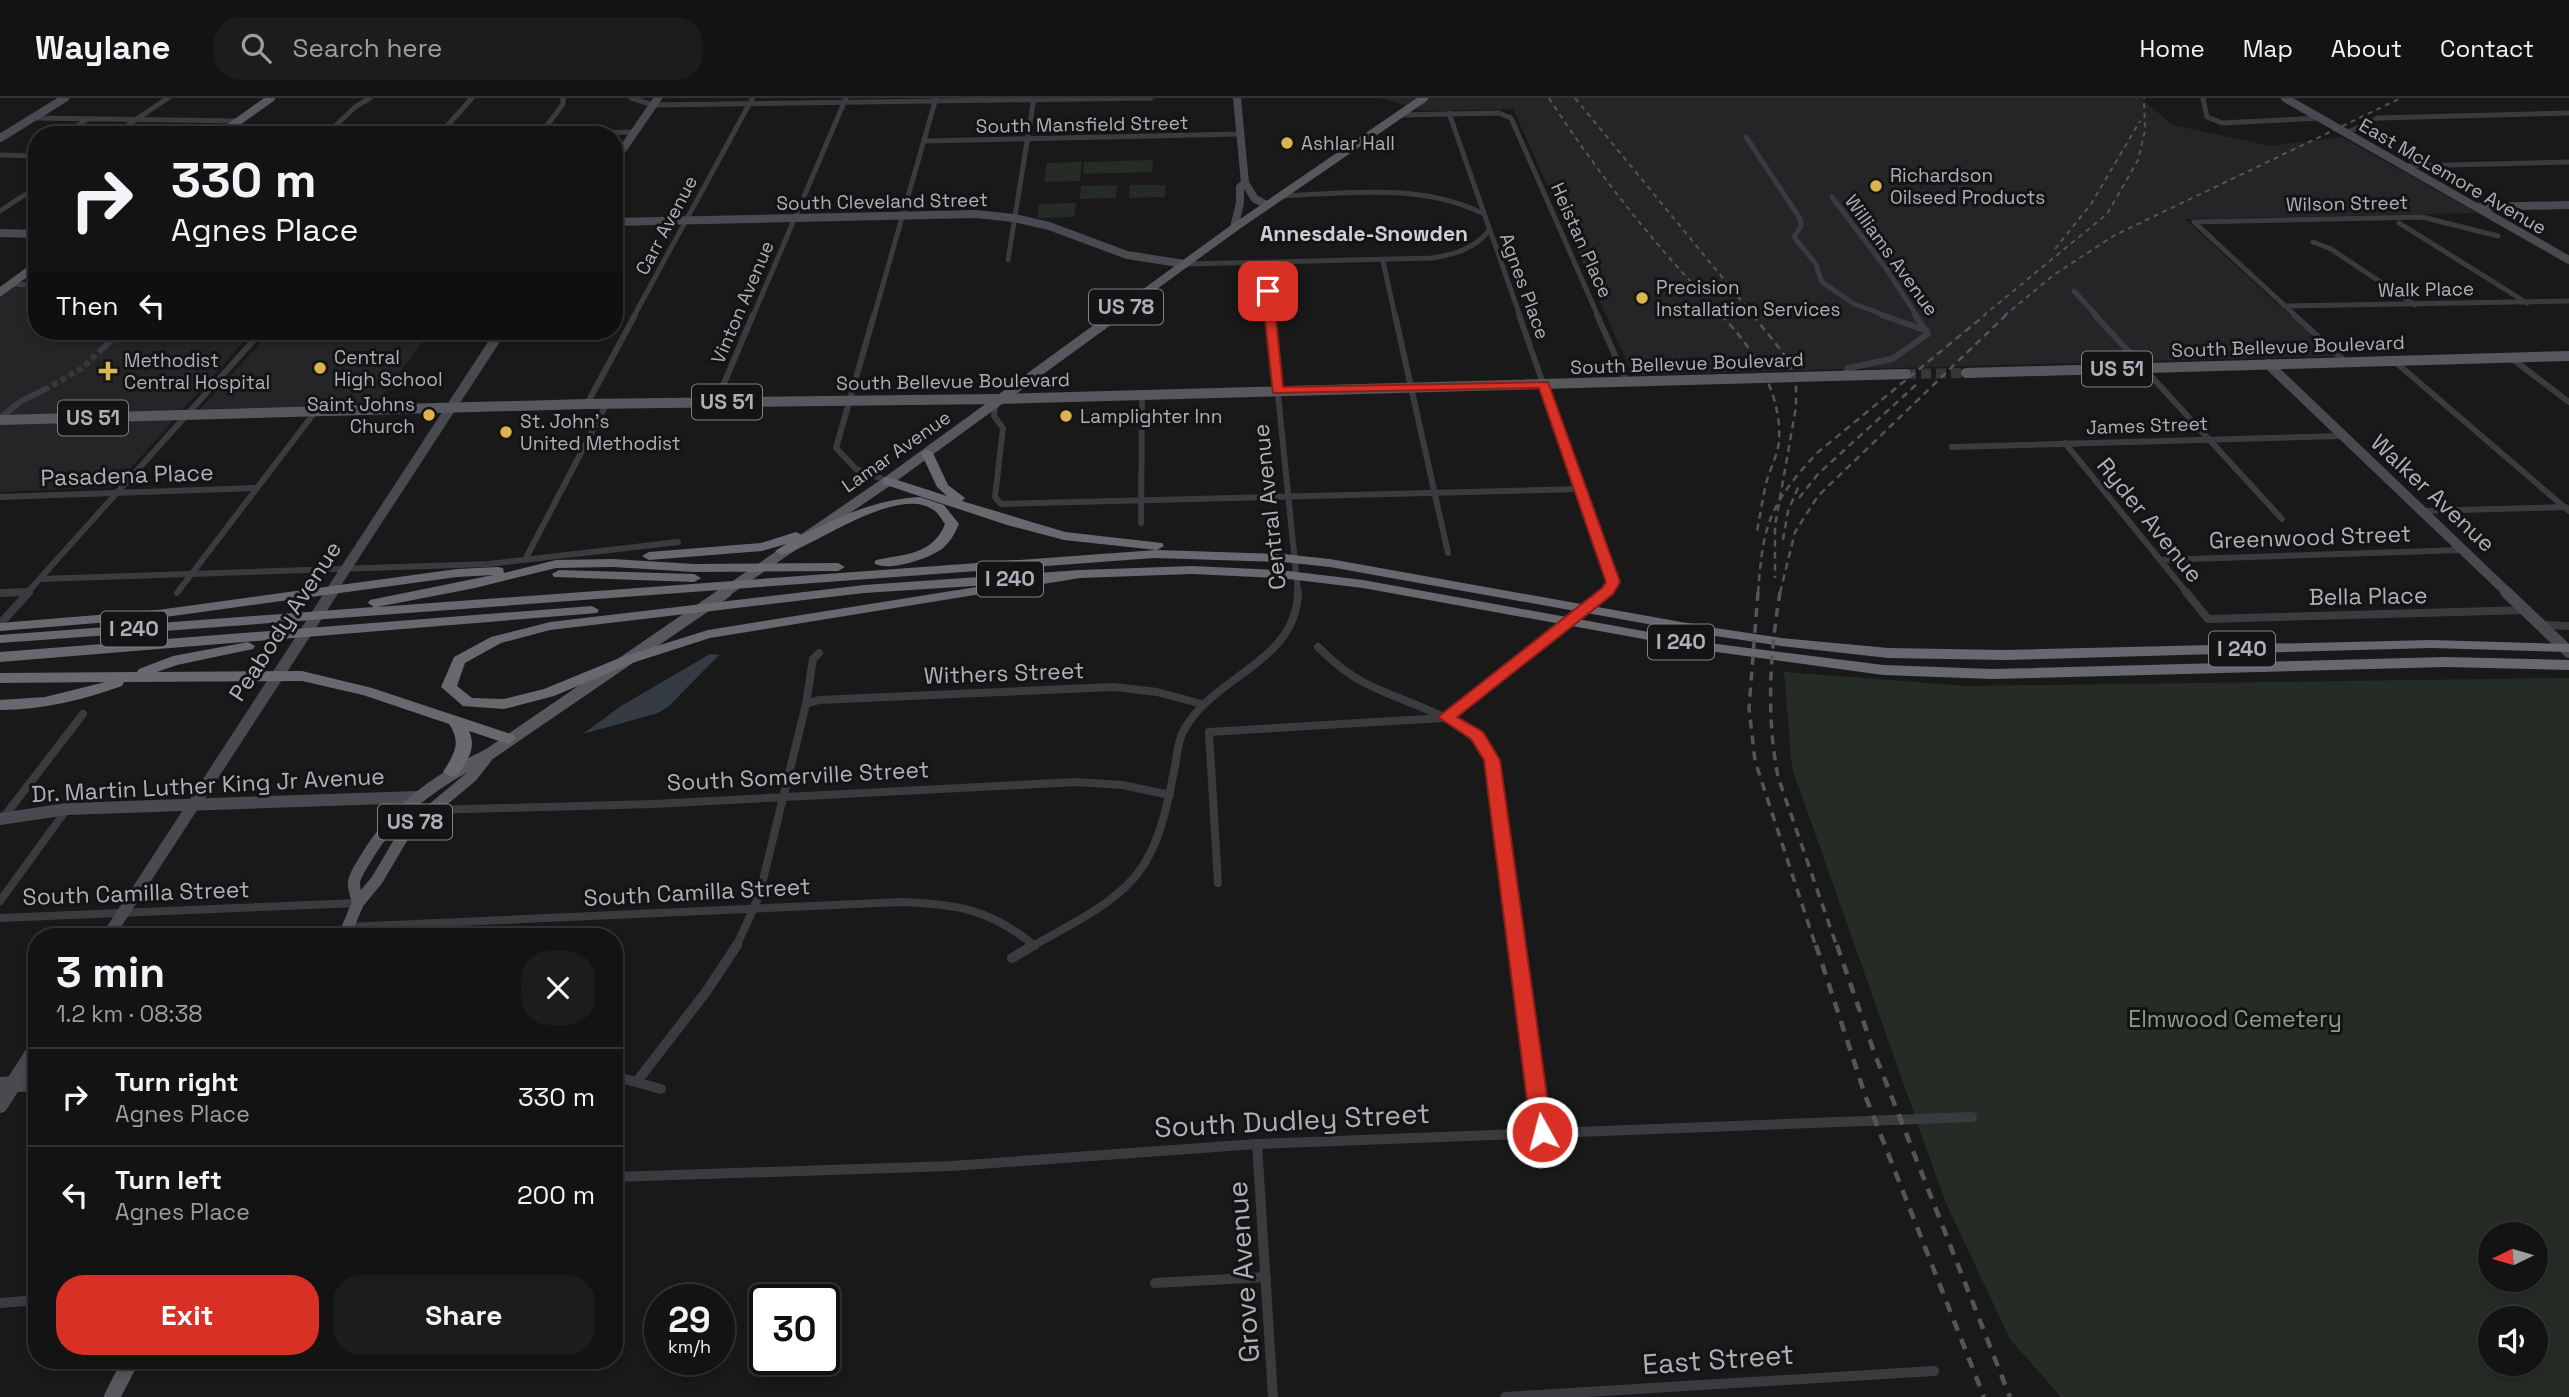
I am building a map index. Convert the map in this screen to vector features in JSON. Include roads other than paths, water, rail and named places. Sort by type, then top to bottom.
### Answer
[{"type":"highway","points":[[927,453],[943,487],[972,508]]},
{"type":"highway","points":[[888,481],[1064,536],[1189,549],[1215,555]]},
{"type":"highway","points":[[556,564],[613,562],[723,568],[880,564],[920,556],[944,541],[953,524],[947,513],[928,503],[900,501],[873,508],[782,551]]},
{"type":"highway","points":[[371,608],[556,564],[762,547],[811,531]]},
{"type":"highway","name":"I 240","points":[[0,639],[697,583],[756,584],[1154,554],[1265,557],[1330,563],[1549,600],[1710,631],[1825,647],[1922,655],[2388,645],[2527,645],[2569,650]]},
{"type":"highway","name":"I 240","points":[[666,607],[1080,574],[1192,570],[1266,573],[1334,580],[1709,647],[1829,665],[1921,673],[1992,674],[2445,662],[2569,665]]},
{"type":"highway","points":[[0,626],[89,621],[457,573],[505,571],[697,583]]},
{"type":"highway","points":[[666,607],[550,626],[496,640],[459,660],[449,687],[468,703],[504,704],[550,693],[627,660],[708,634],[1080,574]]},
{"type":"highway","points":[[0,705],[24,705],[72,698],[173,661],[264,640],[462,619],[666,607]]},
{"type":"highway","name":"I 240","points":[[0,657],[264,640]]},
{"type":"highway","points":[[0,678],[302,676],[367,691],[508,739]]},
{"type":"highway","points":[[451,772],[464,754],[466,745],[465,737],[453,719]]},
{"type":"main road","points":[[0,138],[65,98]]},
{"type":"main road","points":[[232,126],[271,98]]},
{"type":"main road","points":[[1237,98],[1245,183],[1249,187],[1249,193],[1267,205]]},
{"type":"main road","name":"Lamar Avenue","points":[[488,755],[811,531],[888,481],[1234,228],[1424,98]]},
{"type":"main road","name":"East McLemore Avenue","points":[[2285,98],[2569,260]]},
{"type":"main road","points":[[623,149],[655,101]]},
{"type":"main road","points":[[1234,228],[1239,211],[1240,187],[1245,183]]},
{"type":"main road","points":[[2478,207],[2569,205]]},
{"type":"main road","name":"South Cleveland Street","points":[[623,222],[975,214],[1014,218],[1080,236],[1127,255],[1185,264]]},
{"type":"main road","points":[[0,233],[28,234]]},
{"type":"main road","points":[[0,292],[28,272]]},
{"type":"main road","name":"Peabody Avenue","points":[[113,928],[495,340]]},
{"type":"main road","name":"South Bellevue Boulevard","points":[[1966,373],[2569,356]]},
{"type":"main road","name":"Walker Avenue","points":[[2268,364],[2569,650]]},
{"type":"main road","name":"South Bellevue Boulevard","points":[[0,419],[607,403],[997,400],[1906,374]]},
{"type":"main road","name":"US 78","points":[[358,903],[354,882],[384,827],[451,772],[488,755]]},
{"type":"main road","name":"US 78","points":[[348,928],[358,903],[377,880],[406,831],[471,777],[488,755]]},
{"type":"main road","name":"Dr. Martin Luther King Jr Avenue","points":[[2,819],[67,809],[418,797]]},
{"type":"main road","points":[[0,1105],[7,1084],[28,1059]]},
{"type":"main road","points":[[7,1084],[28,1083]]},
{"type":"main road","points":[[112,1397],[126,1369]]},
{"type":"street","points":[[126,126],[168,98]]},
{"type":"street","points":[[335,126],[355,107],[370,98]]},
{"type":"street","points":[[447,126],[472,98]]},
{"type":"street","points":[[546,126],[564,104],[563,98]]},
{"type":"street","points":[[631,98],[655,101],[1151,98]]},
{"type":"street","points":[[2203,98],[2207,117],[2222,123],[2320,118]]},
{"type":"street","name":"Vinton Avenue","points":[[716,402],[846,99]]},
{"type":"street","points":[[888,481],[856,469],[836,448],[936,99]]},
{"type":"street","points":[[1008,260],[1034,99]]},
{"type":"street","name":"Carr Avenue","points":[[623,338],[752,100]]},
{"type":"street","points":[[1400,115],[1449,113]]},
{"type":"street","name":"Heistan Place","points":[[1449,113],[1506,114],[1511,118],[1627,382]]},
{"type":"street","name":"Agnes Place","points":[[1446,717],[1608,591],[1613,582],[1449,113]]},
{"type":"street","points":[[2346,133],[2378,118],[2560,113],[2569,116]]},
{"type":"street","points":[[33,118],[239,121]]},
{"type":"street","points":[[77,126],[88,119]]},
{"type":"street","points":[[623,132],[635,132]]},
{"type":"street","name":"South Mansfield Street","points":[[925,141],[1240,134]]},
{"type":"street","name":"Williams Avenue","points":[[1746,137],[1801,220],[1801,226],[1794,237],[1815,263],[1822,282],[1854,304],[1927,331]]},
{"type":"street","points":[[0,155],[28,156]]},
{"type":"street","points":[[2406,166],[2569,162]]},
{"type":"street","points":[[0,211],[28,193]]},
{"type":"street","points":[[1282,196],[1428,194],[1466,203],[1482,213]]},
{"type":"street","name":"Williams Avenue","points":[[1832,197],[1885,267],[1928,334],[1892,359],[1848,368],[1844,376]]},
{"type":"street","name":"Wilson Street","points":[[2284,306],[2194,222],[2422,217],[2498,236]]},
{"type":"street","points":[[2399,223],[2527,303]]},
{"type":"street","points":[[1185,264],[1382,261],[1455,254],[1478,245],[1489,231]]},
{"type":"street","points":[[2313,242],[2331,249],[2415,305]]},
{"type":"street","points":[[1382,261],[1448,553]]},
{"type":"street","name":"Central Avenue","points":[[1012,958],[1107,902],[1133,879],[1154,846],[1170,795],[1182,732],[1202,704],[1271,651],[1286,636],[1296,616],[1298,594],[1265,263]]},
{"type":"street","points":[[10,285],[28,284]]},
{"type":"street","points":[[2074,291],[2206,439],[2282,519]]},
{"type":"street","name":"Walk Place","points":[[2284,306],[2569,301]]},
{"type":"street","points":[[2284,306],[2346,362]]},
{"type":"street","points":[[101,349],[111,340]]},
{"type":"street","points":[[0,626],[254,340]]},
{"type":"street","name":"Carr Avenue","points":[[587,404],[622,340]]},
{"type":"street","points":[[2511,358],[2569,402]]},
{"type":"street","points":[[2393,360],[2567,508]]},
{"type":"street","points":[[0,419],[21,401],[44,390]]},
{"type":"street","points":[[1141,523],[1142,394]]},
{"type":"street","points":[[997,400],[994,416],[1003,428],[995,497],[1001,504],[1580,489]]},
{"type":"street","points":[[526,558],[607,403]]},
{"type":"street","points":[[177,593],[315,412]]},
{"type":"street","name":"James Street","points":[[1952,447],[2342,436]]},
{"type":"street","name":"Ryder Avenue","points":[[2065,443],[2208,619]]},
{"type":"street","name":"Pasadena Place","points":[[0,497],[256,488]]},
{"type":"street","name":"Greenwood Street","points":[[2423,511],[2567,508]]},
{"type":"street","points":[[41,579],[489,564],[678,542]]},
{"type":"street","name":"Greenwood Street","points":[[2160,560],[2462,550]]},
{"type":"street","points":[[0,593],[29,593]]},
{"type":"street","name":"Bella Place","points":[[2208,619],[2528,610]]},
{"type":"street","points":[[2542,625],[2569,626]]},
{"type":"street","points":[[1318,647],[1337,666],[1368,686],[1446,717],[1477,736],[1492,760],[1542,1132]]},
{"type":"street","points":[[638,1080],[732,956],[749,926],[806,704],[813,659],[819,653]]},
{"type":"street","name":"Withers Street","points":[[806,704],[819,700],[1114,687],[1157,692],[1202,704]]},
{"type":"street","points":[[2,819],[83,714]]},
{"type":"street","points":[[1218,883],[1209,732],[1446,717]]},
{"type":"street","name":"South Somerville Street","points":[[428,810],[653,804],[1076,782],[1122,785],[1170,795]]},
{"type":"street","points":[[0,901],[67,809]]},
{"type":"street","name":"South Camilla Street","points":[[414,928],[755,908],[901,902],[944,903],[994,915],[1011,925],[1035,946]]},
{"type":"street","name":"South Camilla Street","points":[[0,918],[358,903]]},
{"type":"street","points":[[623,1078],[661,1089]]},
{"type":"street","name":"South Dudley Street","points":[[623,1177],[952,1166],[1257,1144],[1972,1117]]},
{"type":"street","name":"Grove Avenue","points":[[1257,1144],[1273,1397]]},
{"type":"street","points":[[1156,1283],[1266,1277]]},
{"type":"street","points":[[0,1303],[28,1301]]},
{"type":"street","name":"East Street","points":[[1505,1397],[1934,1371]]},
{"type":"tunnel","points":[[44,390],[81,369],[101,350]]},
{"type":"tunnel","points":[[1906,374],[1966,373]]},
{"type":"railway","points":[[1549,98],[1631,212],[1723,316]]},
{"type":"railway","points":[[1575,98],[1754,316]]},
{"type":"railway","points":[[1983,316],[2107,214],[2138,160],[2145,131],[2144,98]]},
{"type":"railway","points":[[2004,316],[2055,274],[2115,235],[2401,98]]},
{"type":"railway","points":[[2055,249],[2091,204],[2140,121]]},
{"type":"railway","points":[[1721,315],[1754,356],[1776,405],[1779,441],[1766,482],[1757,531]]},
{"type":"railway","points":[[1753,315],[1787,358],[1796,383],[1796,407],[1779,501]]},
{"type":"railway","points":[[1779,501],[1817,453],[1985,315]]},
{"type":"railway","points":[[1780,593],[1795,532],[1818,496],[2006,315]]},
{"type":"railway","points":[[1799,498],[1818,474],[1917,384]]},
{"type":"railway","points":[[1783,540],[1788,511],[1800,483]]},
{"type":"railway","points":[[1758,593],[1766,532],[1779,501]]},
{"type":"railway","points":[[1775,578],[1775,526],[1779,501]]},
{"type":"railway","points":[[1758,592],[1749,708],[1755,761],[1816,947]]},
{"type":"railway","points":[[1780,592],[1771,684],[1774,754],[1778,777],[1837,947]]},
{"type":"railway","points":[[1816,945],[1865,1095],[1984,1397]]},
{"type":"railway","points":[[1837,945],[1874,1052],[2010,1397]]},
{"type":"place","name":"Ashlar Hall","points":[[1287,143]]},
{"type":"place","name":"Richardson Oilseed Products","points":[[1876,186]]},
{"type":"place","name":"Precision Installation Services","points":[[1642,298]]},
{"type":"place","name":"Central High School","points":[[320,368]]},
{"type":"place","name":"Methodist Central Hospital","points":[[108,371]]},
{"type":"place","name":"Saint Johns Church","points":[[429,415]]},
{"type":"place","name":"Lamplighter Inn","points":[[1066,416]]},
{"type":"place","name":"St. John's United Methodist","points":[[506,432]]},
{"type":"district","name":"Annesdale-Snowden","points":[[1364,234]]},
{"type":"park label","name":"Elmwood Cemetery","points":[[2235,1019]]}]
